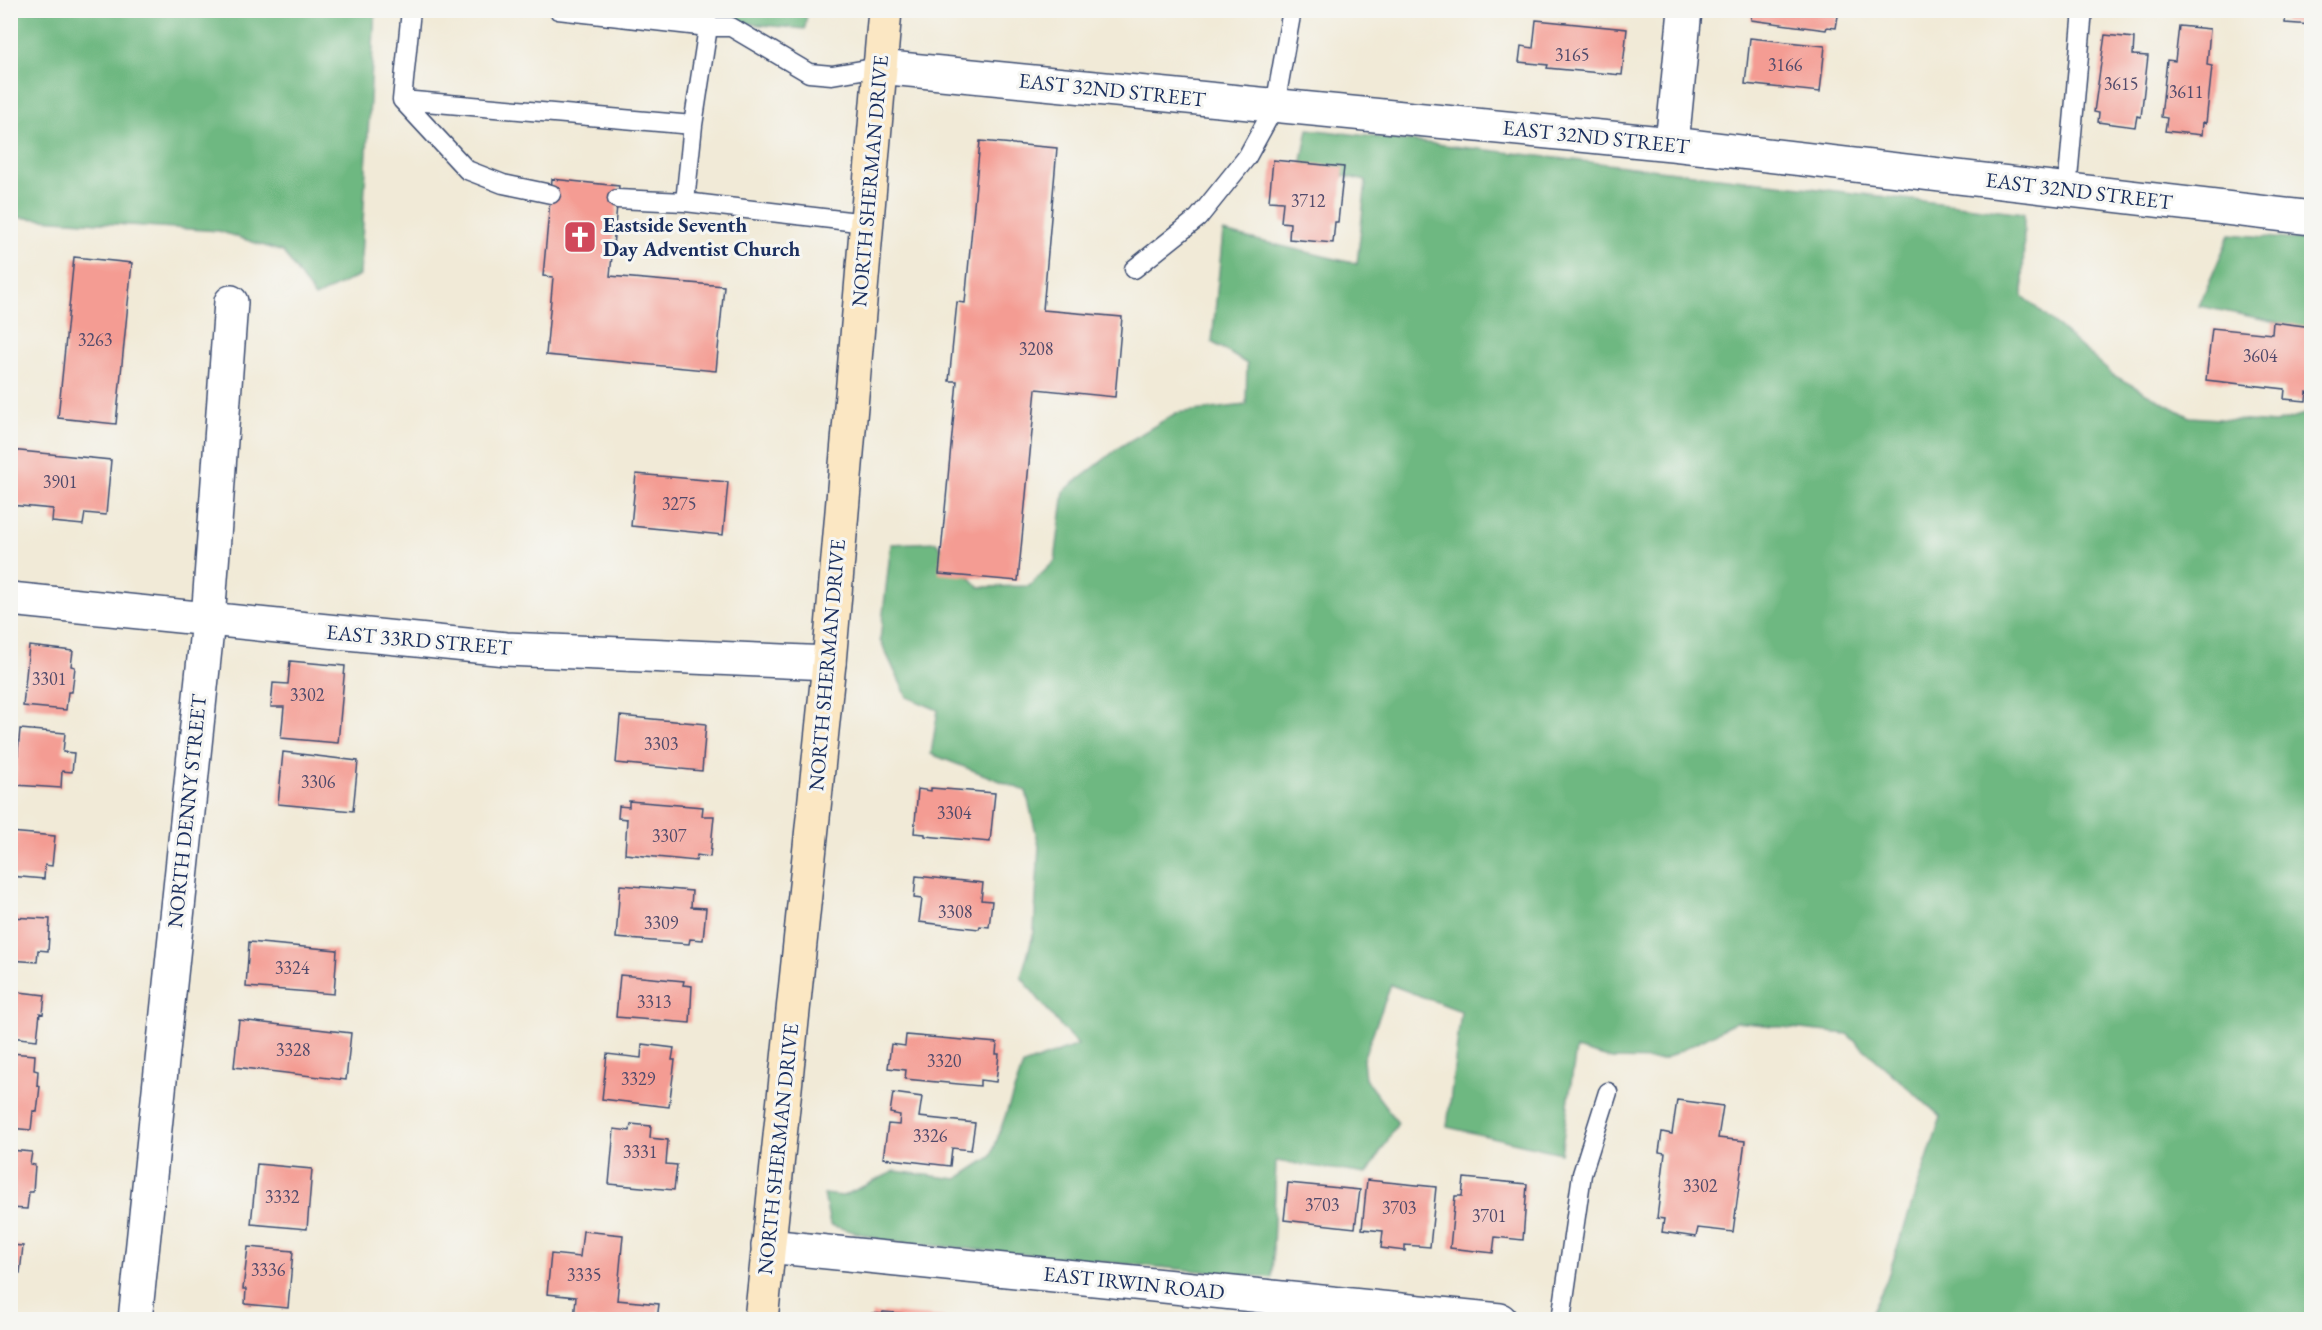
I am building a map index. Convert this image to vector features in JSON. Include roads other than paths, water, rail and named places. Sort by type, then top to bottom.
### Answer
[{"type":"main road","name":"NORTH SHERMAN DRIVE","points":[[761,1320],[829,663],[885,10]]},
{"type":"street","points":[[1672,144],[1685,10]]},
{"type":"street","name":"EAST 32ND STREET","points":[[879,67],[1672,144],[2312,218]]},
{"type":"street","name":"NORTH DENNY STREET","points":[[135,1320],[208,620],[231,303]]},
{"type":"street","name":"EAST 33RD STREET","points":[[10,600],[506,649],[829,663]]},
{"type":"street","name":"EAST IRWIN ROAD","points":[[768,1246],[1500,1320]]},
{"type":"lane","points":[[411,10],[402,100],[467,170],[503,184],[551,194]]},
{"type":"lane","points":[[558,10],[708,27],[731,27],[809,73],[832,75],[879,67]]},
{"type":"lane","points":[[1134,269],[1198,218],[1247,157],[1275,106],[1292,10]]},
{"type":"lane","points":[[2067,190],[2084,10]]},
{"type":"lane","points":[[685,202],[693,125],[708,27]]},
{"type":"lane","points":[[402,100],[693,125]]},
{"type":"lane","points":[[617,199],[685,202],[866,223]]},
{"type":"lane","points":[[1561,1320],[1582,1174],[1608,1092]]},
{"type":"place","name":"Eastside Seventh Day Adventist Church","points":[[580,237]]}]
